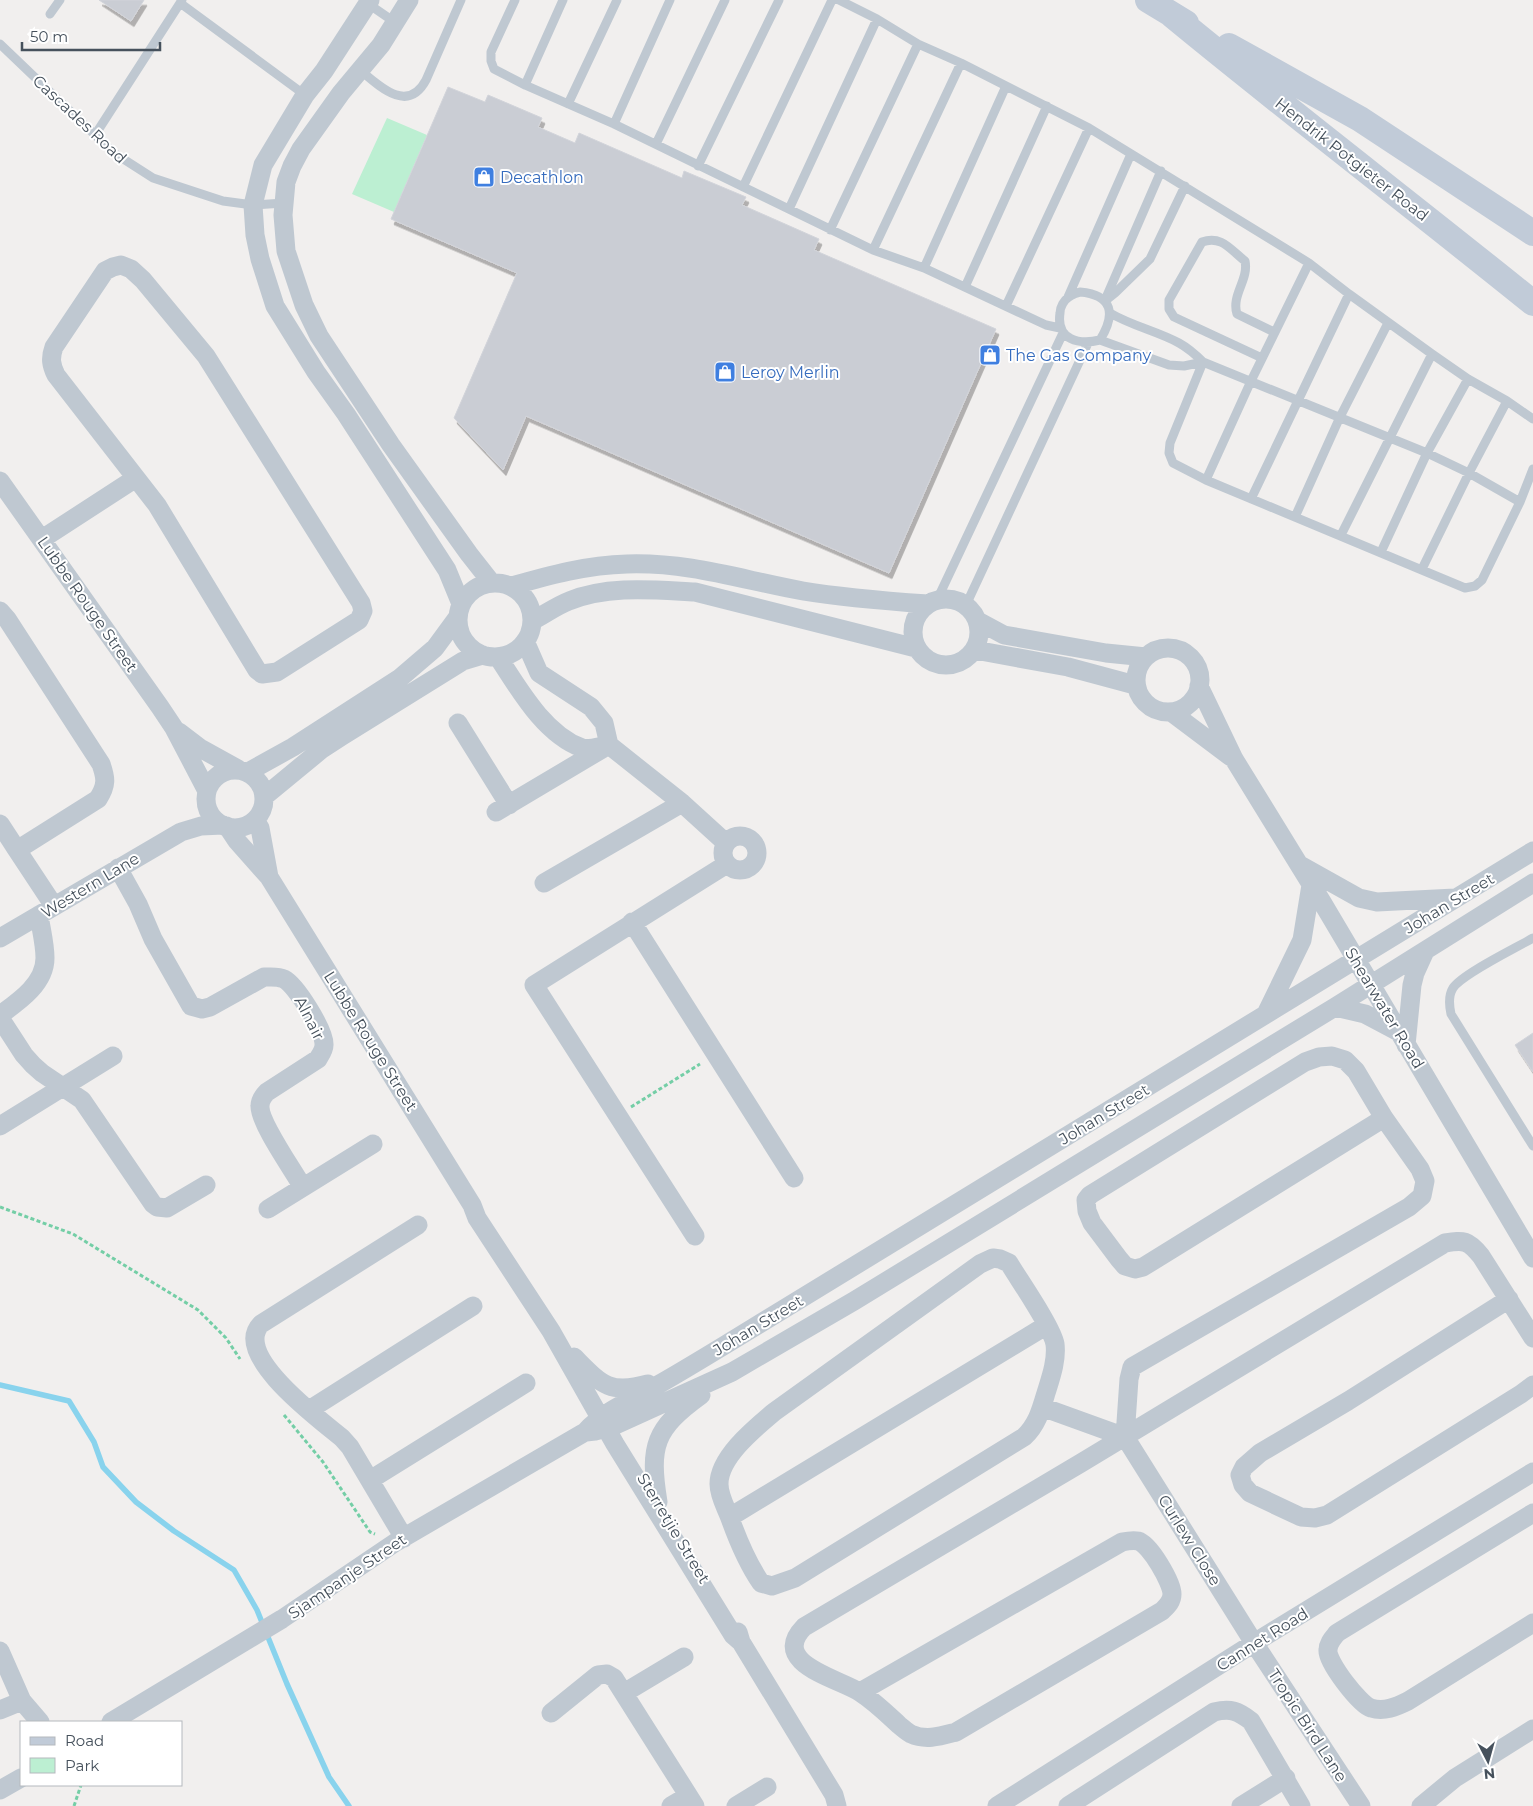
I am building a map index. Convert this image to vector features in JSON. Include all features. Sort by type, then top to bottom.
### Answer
[{"type":"main road","name":"Hendrik Potgieter Road","points":[[1148,0],[1360,119],[1533,233]]},
{"type":"main road","name":"Hendrik Potgieter Road","points":[[1172,15],[1274,99],[1533,303]]},
{"type":"street","points":[[410,0],[396,23],[342,92],[301,149],[292,166],[286,182],[283,215],[286,251],[304,305],[318,336],[397,453],[491,582]]},
{"type":"street","points":[[367,1],[263,165],[253,206],[255,235],[275,306],[316,372],[346,414],[447,570],[459,611],[458,628],[468,647],[490,656],[534,711],[554,732],[583,748],[609,745]]},
{"type":"street","points":[[121,266],[131,269],[143,280],[206,356],[362,603],[363,611],[359,620],[277,672],[262,674],[257,670],[157,505],[136,478],[56,375],[52,366],[51,356],[54,347],[105,271],[121,266]]},
{"type":"street","points":[[42,539],[136,478]]},
{"type":"street","name":"Lubbe Rouge Street","points":[[0,481],[174,728],[206,796]]},
{"type":"street","points":[[512,586],[554,574],[602,566],[629,564],[680,566],[715,571],[854,599],[933,602],[947,599],[966,605],[978,621],[980,631],[974,650],[968,658],[959,663],[940,665],[930,662],[916,648],[912,628],[915,618],[920,610],[933,602]]},
{"type":"street","points":[[243,770],[259,782],[265,796],[264,806],[255,820],[243,827],[233,828],[214,820],[208,811],[206,796],[211,782],[218,774],[228,770],[243,770],[293,747],[400,678],[435,648],[472,590],[491,582],[512,586],[521,593],[531,611],[532,621],[530,632],[518,649],[508,654],[463,661],[322,749],[265,796]]},
{"type":"street","points":[[532,621],[571,600],[603,592],[659,590],[695,592],[916,648]]},
{"type":"street","points":[[0,611],[101,764],[105,775],[104,789],[98,799],[17,850]]},
{"type":"street","points":[[978,621],[1004,635],[1106,653],[1146,657]]},
{"type":"street","points":[[525,641],[539,673],[592,707],[604,723],[609,745],[682,803],[726,842]]},
{"type":"street","points":[[1164,649],[1174,649],[1183,652],[1191,658],[1200,677],[1196,696],[1189,704],[1172,712],[1162,712],[1152,708],[1138,694],[1136,685],[1136,674],[1146,657],[1154,651],[1164,649]]},
{"type":"street","points":[[974,650],[1068,667],[1136,685]]},
{"type":"street","name":"Shearwater Road","points":[[1199,686],[1234,759],[1371,984],[1533,1258]]},
{"type":"street","name":"Shearwater Road","points":[[1172,712],[1234,759]]},
{"type":"street","points":[[458,723],[502,808],[609,745]]},
{"type":"street","name":"Lubbe Rouge Street","points":[[174,728],[200,748],[243,770]]},
{"type":"street","name":"Western Lane","points":[[181,832],[206,796]]},
{"type":"street","points":[[544,883],[682,803]]},
{"type":"street","name":"Lubbe Rouge Street","points":[[255,820],[260,828],[269,876]]},
{"type":"street","points":[[0,824],[17,850],[46,911],[45,960],[42,972],[24,997],[0,1017],[24,1055],[42,1073],[82,1100],[153,1204],[157,1207],[167,1208],[206,1185]]},
{"type":"street","name":"Western Lane","points":[[0,938],[181,832],[201,826],[225,826]]},
{"type":"street","name":"Lubbe Rouge Street","points":[[225,826],[269,876],[472,1205],[477,1218],[607,1421]]},
{"type":"street","points":[[735,836],[746,836],[755,844],[758,854],[753,865],[743,870],[731,868],[722,854],[726,842],[735,836]]},
{"type":"street","name":"Johan Street","points":[[607,1421],[674,1376],[1533,851]]},
{"type":"street","points":[[695,1236],[534,985],[727,864]]},
{"type":"street","points":[[1299,864],[1359,898],[1366,900],[1377,902],[1456,898]]},
{"type":"street","name":"Alnair","points":[[118,868],[138,904],[153,939],[191,1006],[202,1009],[210,1007],[264,977],[284,979],[298,992],[322,1034],[323,1052],[318,1059],[267,1092],[262,1098],[260,1105],[263,1120],[302,1186]]},
{"type":"street","name":"Johan Street","points":[[658,1502],[653,1475],[654,1453],[660,1434],[673,1417],[732,1372],[863,1296],[1335,1007],[1533,883]]},
{"type":"street","points":[[1266,1014],[1302,940],[1311,885]]},
{"type":"street","points":[[632,922],[794,1178]]},
{"type":"street","points":[[1335,1007],[1365,1014],[1402,1038],[1415,973],[1425,951]]},
{"type":"street","points":[[0,1126],[113,1056]]},
{"type":"street","points":[[1125,1437],[1129,1379],[1132,1367],[1401,1212],[1422,1196],[1425,1181],[1420,1169],[1384,1118],[1356,1071],[1345,1060],[1332,1056],[1320,1057],[1305,1062],[1090,1194],[1086,1200],[1086,1211],[1092,1223],[1125,1266],[1135,1269],[1143,1267],[1384,1118]]},
{"type":"street","points":[[268,1209],[302,1186],[373,1144]]},
{"type":"street","name":"Lubbe Rouge Street","points":[[472,1205],[486,1217],[574,1357],[607,1421]]},
{"type":"street","points":[[400,1540],[370,1480],[350,1447],[285,1390],[259,1354],[255,1342],[256,1329],[261,1324],[418,1225]]},
{"type":"street","points":[[860,1692],[1122,1542],[1140,1541],[1148,1548],[1169,1581],[1172,1593],[1171,1601],[1162,1611],[956,1732],[939,1737],[924,1738],[910,1734],[860,1692],[817,1672],[802,1662],[795,1653],[795,1643],[798,1634],[804,1627],[1125,1437],[1445,1243],[1461,1241],[1471,1244],[1481,1256],[1533,1338]]},
{"type":"street","points":[[993,1258],[1009,1263],[1047,1325],[1054,1342],[1055,1356],[1038,1419],[1030,1432],[804,1572],[772,1586],[761,1583],[737,1538],[722,1499],[719,1484],[722,1470],[746,1436],[774,1412],[980,1264],[993,1258]]},
{"type":"street","points":[[1509,1299],[1348,1401],[1256,1456],[1244,1467],[1240,1475],[1243,1485],[1250,1494],[1301,1518],[1315,1518],[1327,1515],[1533,1385]]},
{"type":"street","points":[[309,1410],[473,1306]]},
{"type":"street","points":[[730,1517],[1047,1325]]},
{"type":"street","name":"Johan Street","points":[[574,1357],[596,1379],[608,1386],[619,1389],[630,1389],[674,1376]]},
{"type":"street","name":"Johan Street","points":[[607,1421],[732,1372]]},
{"type":"street","points":[[370,1480],[526,1383]]},
{"type":"street","points":[[1042,1406],[1125,1437]]},
{"type":"street","name":"Sjampanje Street","points":[[113,1721],[238,1647],[400,1540],[607,1421]]},
{"type":"street","name":"Sterretjie Street","points":[[607,1421],[738,1632],[741,1642]]},
{"type":"street","name":"Sterretjie Street","points":[[607,1421],[615,1444],[728,1627],[741,1642],[839,1802]]},
{"type":"street","name":"Curlew Close","points":[[1125,1437],[1254,1643]]},
{"type":"street","name":"Cannet Road","points":[[998,1806],[1254,1643],[1532,1473]]},
{"type":"street","points":[[1533,1513],[1337,1633],[1327,1651],[1330,1660],[1361,1701],[1368,1708],[1380,1710],[1394,1708],[1408,1702],[1533,1623]]},
{"type":"street","name":"Tropic Bird Lane","points":[[1254,1643],[1361,1806]]},
{"type":"street","points":[[0,1651],[22,1700],[39,1721]]},
{"type":"street","points":[[624,1693],[684,1657]]},
{"type":"street","points":[[551,1713],[598,1675],[607,1674],[614,1678],[691,1801],[671,1806]]},
{"type":"street","points":[[0,1710],[22,1700]]},
{"type":"street","points":[[1068,1806],[1214,1712],[1224,1710],[1239,1712],[1250,1721],[1286,1778],[1301,1806]]},
{"type":"street","points":[[1421,1806],[1455,1778],[1533,1729]]},
{"type":"street","points":[[1241,1806],[1286,1778]]},
{"type":"street","points":[[0,1790],[20,1779]]},
{"type":"street","points":[[736,1806],[767,1787]]},
{"type":"lane","points":[[50,14],[60,0]]},
{"type":"lane","points":[[360,70],[379,87],[396,96],[409,96],[416,93],[422,88],[426,80],[461,0]]},
{"type":"lane","points":[[515,0],[491,52],[491,61],[494,69],[656,144],[873,250],[924,268],[1046,325],[1062,330],[1075,341],[1088,343],[1100,340],[1169,365],[1184,366],[1203,362]]},
{"type":"lane","points":[[526,84],[563,0]]},
{"type":"lane","points":[[568,104],[617,0]]},
{"type":"lane","points":[[614,124],[670,0]]},
{"type":"lane","points":[[656,144],[726,0]]},
{"type":"lane","points":[[698,166],[779,0]]},
{"type":"lane","points":[[744,187],[832,0]]},
{"type":"lane","points":[[839,0],[877,19],[918,44],[1089,128],[1309,263],[1432,354],[1468,379],[1507,401],[1533,419]]},
{"type":"lane","points":[[367,1],[396,23]]},
{"type":"lane","points":[[95,135],[181,2],[305,96]]},
{"type":"lane","points":[[789,209],[877,19]]},
{"type":"lane","name":"Cascades Road","points":[[0,44],[114,153],[153,178],[223,201],[253,206],[284,203]]},
{"type":"lane","points":[[830,230],[918,44]]},
{"type":"lane","points":[[873,250],[962,64]]},
{"type":"lane","points":[[924,268],[1006,86]]},
{"type":"lane","points":[[965,286],[1047,106]]},
{"type":"lane","points":[[1006,306],[1089,128]]},
{"type":"lane","points":[[933,602],[1062,330],[1059,321],[1060,308],[1068,297],[1131,154]]},
{"type":"lane","points":[[1104,301],[1161,172]]},
{"type":"lane","points":[[1104,301],[1150,260],[1185,186]]},
{"type":"lane","points":[[1262,358],[1174,317],[1169,309],[1169,300],[1202,242],[1211,239],[1220,241],[1245,261],[1245,274],[1236,299],[1235,307],[1237,314],[1274,332]]},
{"type":"lane","points":[[1206,480],[1274,332],[1309,263]]},
{"type":"lane","points":[[1068,297],[1080,292],[1094,293],[1104,301],[1110,313],[1124,321],[1178,342],[1192,351],[1203,362],[1427,453],[1469,473],[1520,502]]},
{"type":"lane","points":[[1251,499],[1349,294]]},
{"type":"lane","points":[[1100,340],[1108,326],[1110,313]]},
{"type":"lane","points":[[1295,517],[1340,417],[1388,323]]},
{"type":"lane","points":[[966,605],[1088,343]]},
{"type":"lane","points":[[1341,535],[1432,354]]},
{"type":"lane","points":[[1203,362],[1170,443],[1169,453],[1173,463],[1206,480],[1465,588],[1475,586],[1482,580],[1520,502],[1533,470]]},
{"type":"lane","points":[[1381,552],[1427,453],[1468,379]]},
{"type":"lane","points":[[1422,569],[1507,401]]},
{"type":"lane","points":[[1533,938],[1457,982],[1450,996],[1449,1005],[1451,1014],[1533,1146]]},
{"type":"path","points":[[618,1115],[716,1054]]},
{"type":"path","points":[[0,1207],[73,1234],[198,1310],[226,1338],[241,1360]]},
{"type":"path","points":[[280,1410],[323,1462],[370,1532],[400,1540]]},
{"type":"path","points":[[74,1806],[80,1786]]},
{"type":"green space","points":[[387,118],[427,135],[394,212],[352,194]]},
{"type":"building","points":[[99,0],[144,0],[131,21]]},
{"type":"building","name":"Leroy Merlin","points":[[448,87],[485,102],[488,95],[542,118],[538,127],[575,143],[579,133],[682,178],[684,171],[746,197],[742,205],[819,239],[814,250],[996,329],[889,573],[526,416],[503,470],[454,418],[517,273],[391,219]]},
{"type":"building","points":[[1533,1033],[1533,1072],[1515,1045]]},
{"type":"waterway","points":[[0,1385],[69,1401],[94,1442],[103,1467],[136,1502],[174,1531],[234,1570],[257,1610],[287,1684],[329,1777],[349,1806]]},
{"type":"place","name":"Decathlon","points":[[484,177]]},
{"type":"place","name":"The Gas Company","points":[[990,355]]},
{"type":"place","name":"Leroy Merlin","points":[[725,372]]}]
